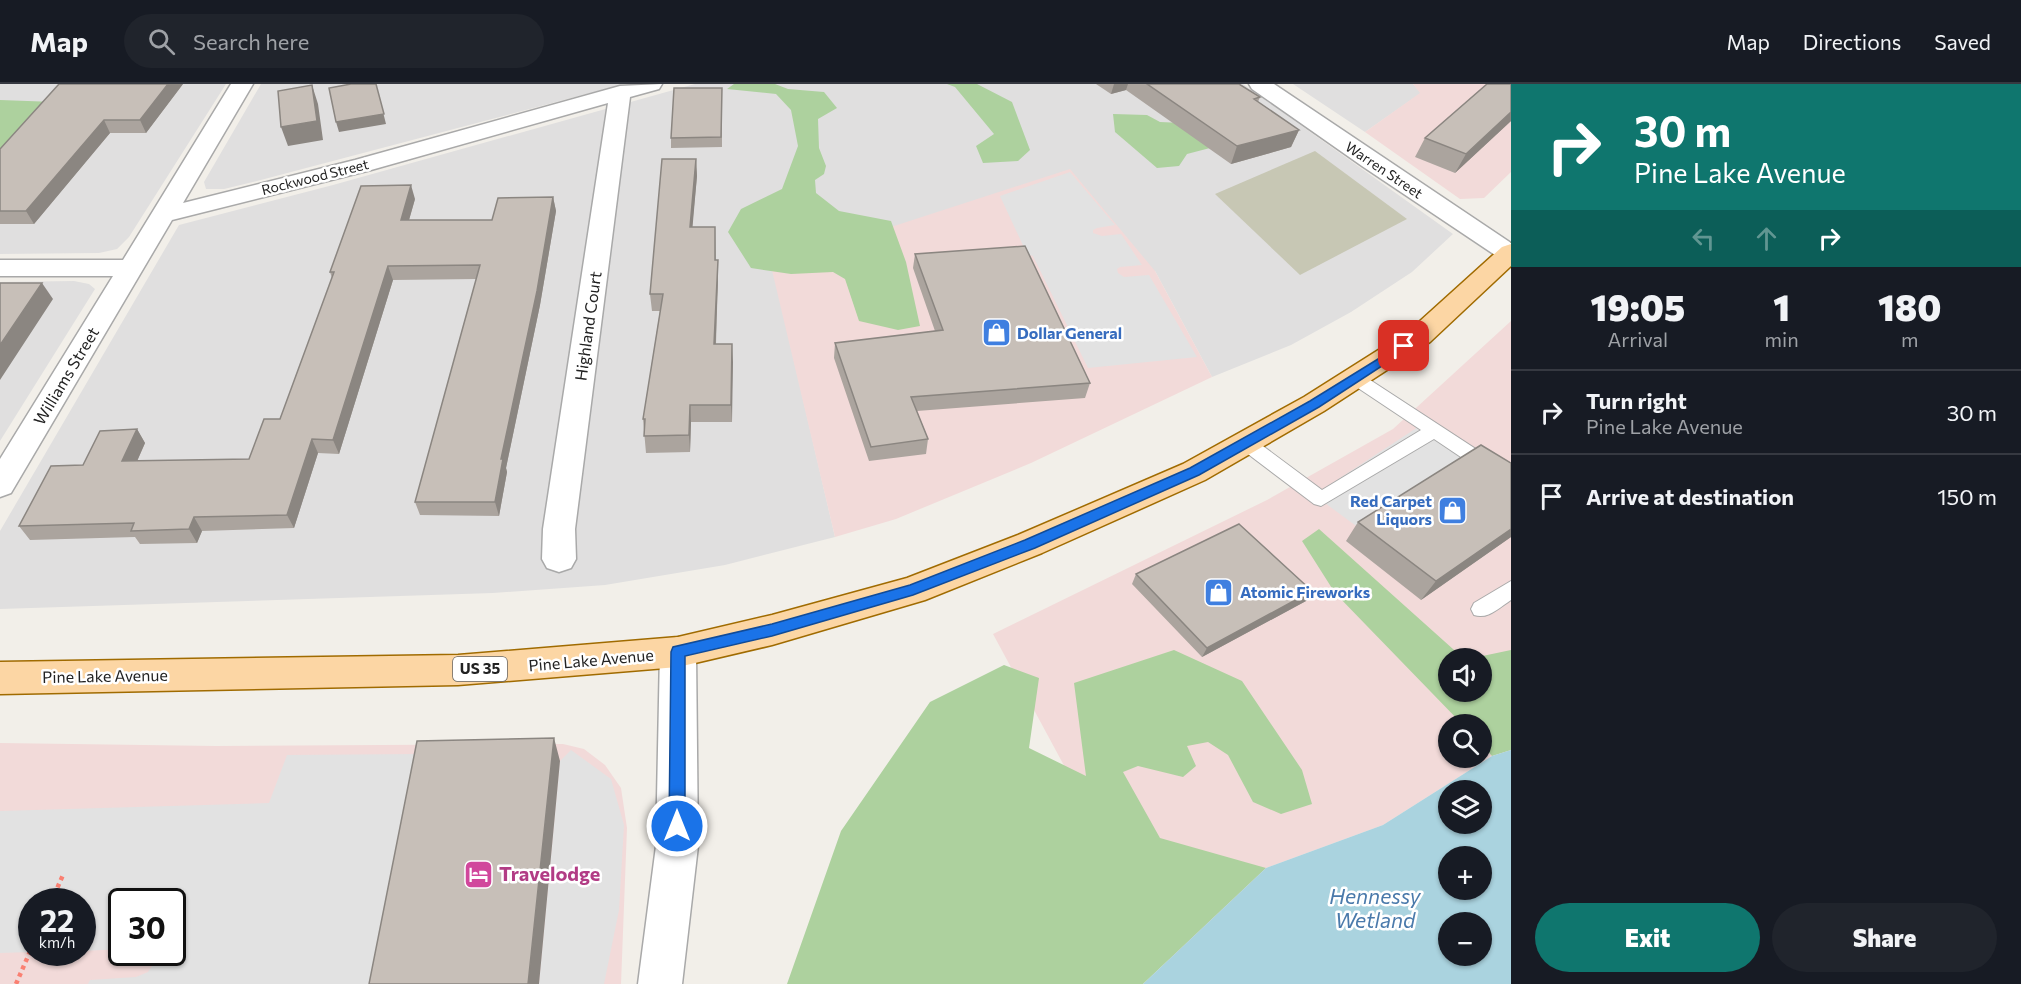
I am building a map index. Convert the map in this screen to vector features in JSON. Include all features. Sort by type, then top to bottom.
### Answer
[{"type":"main road","name":"Pine Lake Avenue","points":[[0,678],[458,670],[678,652],[772,630],[913,590],[1030,544],[1194,472],[1355,378],[1420,336],[1510,253]]},
{"type":"street","points":[[0,268],[131,268],[242,84]]},
{"type":"street","name":"Rockwood Street","points":[[164,215],[363,165],[651,84]]},
{"type":"street","name":"Warren Street","points":[[1260,84],[1370,161],[1510,253]]},
{"type":"street","name":"Highland Court","points":[[559,559],[559,529],[620,92]]},
{"type":"street","name":"Williams Street","points":[[0,485],[131,268]]},
{"type":"street","points":[[660,984],[677,846],[678,652]]},
{"type":"lane","points":[[1355,378],[1511,481]]},
{"type":"lane","points":[[1246,443],[1321,499],[1435,430]]},
{"type":"lane","points":[[1481,609],[1511,589]]},
{"type":"path","points":[[57,888],[63,875]]},
{"type":"path","points":[[16,984],[24,966]]},
{"type":"shaded area","points":[[0,84],[226,84],[129,237],[117,249],[99,253],[0,254]]},
{"type":"shaded area","points":[[261,84],[624,84],[257,181],[224,189],[206,189],[204,182]]},
{"type":"shaded area","points":[[695,84],[1243,84],[1453,234],[1412,272],[1351,312],[1291,345],[1212,377],[1155,271],[772,266],[835,537],[725,565],[605,585],[493,593],[0,609],[0,531],[179,225],[333,185]]},
{"type":"shaded area","points":[[1293,84],[1413,84],[1421,93],[1365,132]]},
{"type":"shaded area","points":[[1413,84],[1511,84],[1511,172],[1484,198],[1460,199],[1365,132],[1420,93]]},
{"type":"shaded area","points":[[1315,151],[1407,219],[1300,275],[1215,194]]},
{"type":"shaded area","points":[[1070,169],[1155,271],[1212,377],[1031,463],[896,519],[835,537],[771,266]]},
{"type":"shaded area","points":[[1070,172],[1115,225],[1097,228],[1093,230],[1093,233],[1102,236],[1121,234],[1142,265],[1120,267],[1117,269],[1118,273],[1124,277],[1149,275],[1197,357],[1088,368],[1033,256],[1027,254],[1000,196]]},
{"type":"shaded area","points":[[74,281],[89,284],[95,289],[0,441],[0,282]]},
{"type":"shaded area","points":[[1511,321],[1511,750],[1492,756],[1492,714],[1438,714],[1438,768],[1473,768],[1454,780],[1438,780],[1438,790],[1383,825],[1266,868],[1169,960],[993,634],[1267,500],[1393,429]]},
{"type":"shaded area","points":[[1418,427],[1471,461],[1363,531],[1314,495]]},
{"type":"shaded area","points":[[0,743],[216,746],[563,744],[584,749],[605,765],[621,788],[627,828],[621,984],[0,984]]},
{"type":"shaded area","points":[[571,750],[611,779],[624,825],[619,910],[604,984],[539,984],[560,761]]},
{"type":"shaded area","points":[[421,754],[377,984],[88,984],[90,980],[136,977],[148,972],[152,966],[186,966],[186,888],[108,888],[108,950],[96,950],[96,888],[18,888],[18,952],[0,953],[0,811],[269,803],[287,755]]},
{"type":"green space","points":[[734,84],[775,84],[788,89],[824,92],[837,108],[818,119],[819,148],[826,166],[824,174],[815,180],[816,193],[839,211],[891,221],[906,262],[920,326],[898,330],[859,321],[845,279],[833,272],[791,274],[751,268],[728,232],[741,209],[782,189],[798,146],[791,110],[776,94],[727,89]]},
{"type":"green space","points":[[947,84],[977,84],[1012,102],[1030,150],[1018,161],[983,163],[976,146],[994,134],[955,87]]},
{"type":"green space","points":[[0,100],[55,102],[0,157]]},
{"type":"green space","points":[[1113,114],[1147,115],[1160,122],[1205,124],[1210,148],[1187,154],[1179,166],[1157,168],[1115,132]]},
{"type":"green space","points":[[1319,529],[1452,648],[1438,648],[1438,699],[1335,593],[1302,541]]},
{"type":"green space","points":[[1174,650],[1242,681],[1302,770],[1312,804],[1281,814],[1253,802],[1228,755],[1208,742],[1187,746],[1196,766],[1183,777],[1138,766],[1123,772],[1160,838],[1266,868],[1143,984],[787,984],[841,831],[930,702],[1004,665],[1039,678],[1029,748],[1086,776],[1074,683]]},
{"type":"green space","points":[[1511,650],[1511,750],[1492,756],[1492,714],[1452,714],[1441,702],[1492,702],[1492,654]]},
{"type":"water","name":"Hennessy Wetland","points":[[1511,750],[1511,984],[1143,984],[1266,868],[1383,825],[1438,790],[1438,834],[1492,834],[1492,780],[1454,780],[1473,768],[1492,768],[1492,756]]},
{"type":"building","points":[[59,84],[168,84],[140,120],[104,120],[26,211],[0,211],[0,149]]},
{"type":"building","points":[[351,84],[376,84],[384,114],[336,122],[329,88]]},
{"type":"building","points":[[1147,84],[1239,84],[1260,97],[1254,99],[1299,130],[1237,146]]},
{"type":"building","points":[[1487,84],[1511,84],[1511,112],[1466,154],[1425,138]]},
{"type":"building","points":[[312,85],[317,121],[281,127],[278,91]]},
{"type":"building","points":[[674,88],[722,88],[721,137],[671,138]]},
{"type":"building","points":[[662,159],[696,159],[690,227],[715,227],[715,260],[718,260],[714,344],[732,344],[731,405],[690,405],[689,435],[644,436],[645,419],[643,419],[663,294],[650,294]]},
{"type":"building","points":[[411,185],[401,220],[492,220],[498,198],[553,197],[537,291],[501,459],[503,459],[495,502],[415,502],[480,265],[388,266],[333,440],[312,439],[287,515],[194,517],[189,529],[131,531],[134,523],[19,526],[51,466],[83,465],[100,431],[137,429],[122,461],[249,459],[264,419],[280,419],[334,272],[330,272],[361,186]]},
{"type":"building","points":[[1025,246],[1090,383],[911,397],[928,439],[871,447],[835,343],[943,330],[915,254]]},
{"type":"building","points":[[0,283],[42,283],[0,345]]},
{"type":"building","name":"Red Carpet Liquors","points":[[1481,445],[1511,463],[1511,529],[1436,581],[1358,522]]},
{"type":"building","name":"Atomic Fireworks","points":[[1239,524],[1312,591],[1207,648],[1136,574]]},
{"type":"building","name":"Travelodge","points":[[554,738],[528,984],[369,984],[417,741]]},
{"type":"place","name":"Dollar General","points":[[996,333]]},
{"type":"place","name":"Red Carpet Liquors","points":[[1453,510]]},
{"type":"place","name":"Atomic Fireworks","points":[[1219,592]]},
{"type":"place","name":"Travelodge","points":[[478,874]]},
{"type":"route","points":[[677,826],[678,652],[772,630],[913,590],[1030,544],[1194,472],[1314,404],[1404,346]]}]
